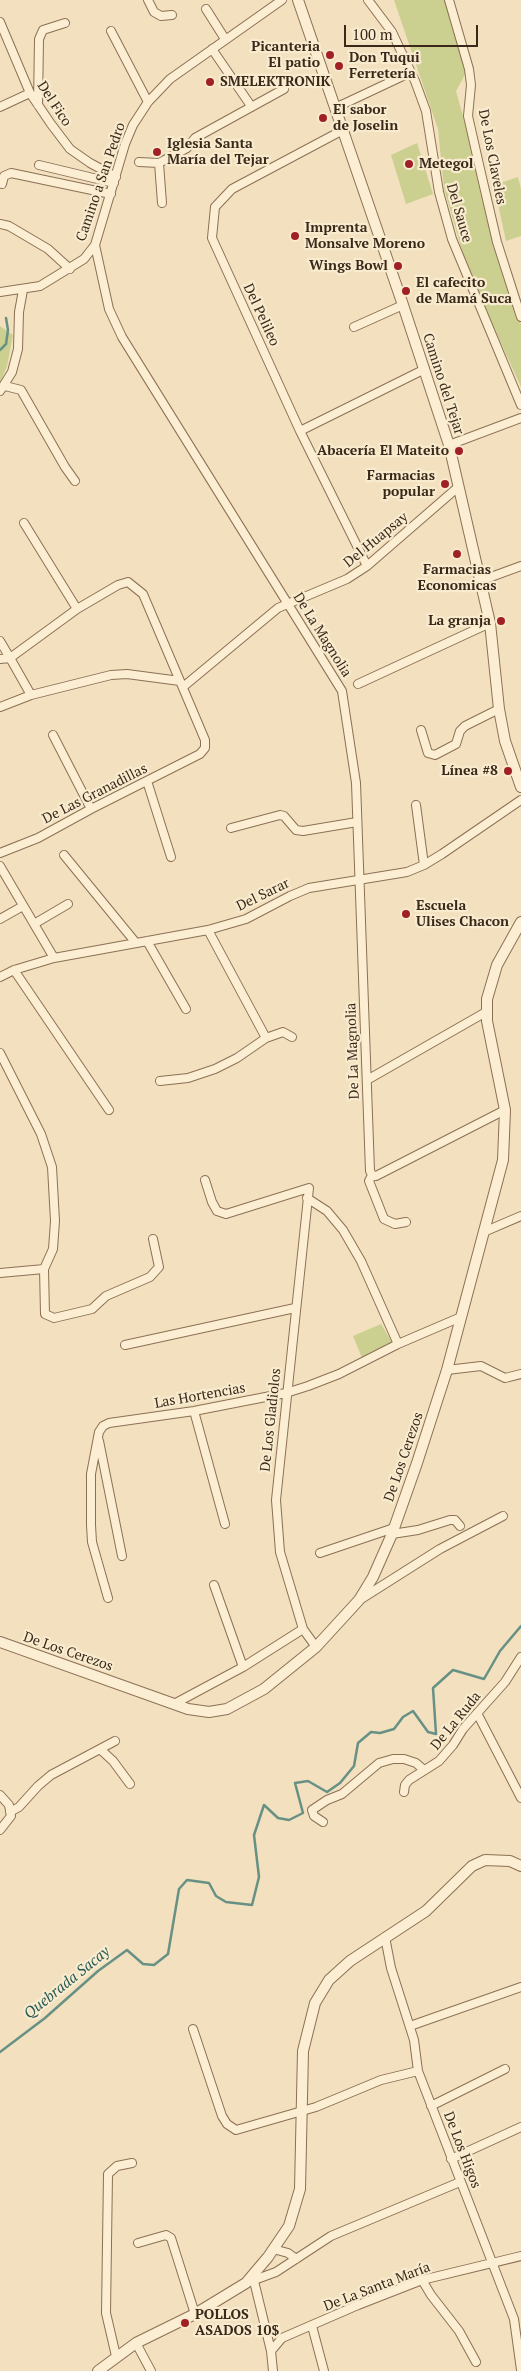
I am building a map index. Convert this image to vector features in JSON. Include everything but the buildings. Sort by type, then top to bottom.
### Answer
[{"type":"street","points":[[148,0],[154,12],[161,16],[172,15]]},
{"type":"street","name":"Camino a San Pedro","points":[[0,292],[22,290],[48,282],[84,259],[95,245],[130,133],[148,102],[166,82],[282,0]]},
{"type":"street","name":"Camino del Tejar","points":[[298,0],[404,305],[448,446],[490,623],[505,741],[521,787]]},
{"type":"street","name":"Del Sauce","points":[[368,0],[392,32],[415,81],[426,111],[439,192],[452,239],[521,405]]},
{"type":"street","name":"De Los Claveles","points":[[449,0],[469,70],[468,116],[497,242],[521,317]]},
{"type":"street","points":[[206,9],[225,40]]},
{"type":"street","name":"Del Fico","points":[[0,22],[30,93],[70,149],[115,180]]},
{"type":"street","points":[[38,105],[39,39],[43,30],[65,23]]},
{"type":"street","points":[[111,31],[148,102]]},
{"type":"street","points":[[0,44],[10,43]]},
{"type":"street","points":[[212,49],[251,106]]},
{"type":"street","points":[[335,108],[403,76]]},
{"type":"street","points":[[139,162],[160,163],[187,148],[196,138],[284,89]]},
{"type":"street","points":[[3,105],[30,93]]},
{"type":"street","name":"Del Pelileo","points":[[343,130],[232,189],[215,207],[212,221],[212,238],[300,431],[367,566]]},
{"type":"street","points":[[160,163],[162,203]]},
{"type":"street","points":[[39,165],[115,180]]},
{"type":"street","points":[[2,184],[4,176],[11,174],[111,194]]},
{"type":"street","points":[[0,224],[9,226],[48,249],[70,268]]},
{"type":"street","name":"De La Magnolia","points":[[95,245],[109,309],[122,337],[342,691],[356,783],[370,1171],[372,1175],[368,1180],[384,1219],[395,1224],[406,1222]]},
{"type":"street","points":[[22,290],[19,312],[18,349],[12,372],[2,389],[21,390],[75,481]]},
{"type":"street","points":[[354,327],[404,305]]},
{"type":"street","points":[[300,431],[425,369]]},
{"type":"street","points":[[448,446],[521,418]]},
{"type":"street","name":"Del Huapsay","points":[[181,684],[268,615],[288,604],[347,579],[367,566],[457,488]]},
{"type":"street","points":[[24,523],[77,609]]},
{"type":"street","points":[[480,581],[521,566]]},
{"type":"street","points":[[0,659],[10,658],[77,609],[118,585],[128,582],[143,594],[181,684]]},
{"type":"street","points":[[358,684],[490,623]]},
{"type":"street","points":[[0,641],[31,695]]},
{"type":"street","points":[[0,707],[31,695],[111,675],[127,674],[181,684]]},
{"type":"street","name":"De Las Granadillas","points":[[0,853],[38,838],[200,754],[205,748],[205,740],[181,684]]},
{"type":"street","points":[[421,730],[428,753],[435,754],[456,744],[460,731],[465,726],[500,709]]},
{"type":"street","points":[[53,735],[91,809]]},
{"type":"street","points":[[147,781],[171,857]]},
{"type":"street","name":"Del Sarar","points":[[0,977],[14,970],[54,958],[208,930],[246,919],[298,891],[407,872],[424,866],[521,800]]},
{"type":"street","points":[[416,805],[424,866]]},
{"type":"street","points":[[231,828],[280,815],[284,816],[296,830],[303,831],[357,822]]},
{"type":"street","points":[[64,855],[136,943]]},
{"type":"street","points":[[0,866],[54,958]]},
{"type":"street","points":[[34,924],[68,904]]},
{"type":"street","points":[[0,919],[23,906]]},
{"type":"street","name":"De Los Cerezos","points":[[0,1642],[188,1709],[209,1712],[227,1709],[264,1689],[316,1646],[359,1600],[373,1577],[393,1531],[447,1370],[486,1231],[503,1160],[504,1110],[486,1012],[490,982],[497,965],[521,922]]},
{"type":"street","points":[[208,930],[266,1038]]},
{"type":"street","points":[[147,941],[186,1009]]},
{"type":"street","points":[[14,970],[109,1110]]},
{"type":"street","points":[[367,1080],[486,1012]]},
{"type":"street","points":[[160,1081],[188,1078],[215,1069],[237,1058],[266,1038],[283,1032],[292,1037]]},
{"type":"street","points":[[0,1053],[35,1120],[52,1168],[54,1236],[53,1249],[44,1269],[46,1314],[54,1318],[92,1309],[106,1296],[157,1272],[159,1267],[153,1239]]},
{"type":"street","points":[[372,1175],[376,1176],[504,1110]]},
{"type":"street","name":"De Los Gladiolos","points":[[205,1180],[217,1211],[226,1214],[309,1188],[276,1500],[280,1552],[303,1629],[316,1646]]},
{"type":"street","points":[[307,1198],[327,1211],[343,1230],[361,1261],[398,1344]]},
{"type":"street","points":[[486,1231],[521,1216]]},
{"type":"street","points":[[0,1273],[44,1269]]},
{"type":"street","points":[[125,1345],[295,1308]]},
{"type":"street","name":"Las Hortencias","points":[[98,1439],[103,1426],[109,1423],[194,1411],[286,1393],[339,1374],[398,1344],[461,1317]]},
{"type":"street","points":[[447,1370],[481,1366],[505,1378],[521,1374]]},
{"type":"street","points":[[194,1411],[226,1524]]},
{"type":"street","points":[[98,1439],[122,1556]]},
{"type":"street","points":[[98,1439],[91,1474],[92,1542],[108,1598]]},
{"type":"street","points":[[359,1600],[440,1549],[503,1516]]},
{"type":"street","points":[[320,1553],[393,1531],[418,1530],[450,1520],[455,1520],[460,1526]]},
{"type":"street","points":[[214,1585],[243,1667]]},
{"type":"street","points":[[174,1704],[243,1667],[303,1629]]},
{"type":"street","name":"De La Ruda","points":[[404,1792],[405,1784],[439,1761],[477,1713],[505,1682],[521,1657]]},
{"type":"street","points":[[477,1713],[521,1798]]},
{"type":"street","points":[[10,1812],[20,1807],[38,1786],[51,1775],[115,1741]]},
{"type":"street","points":[[100,1749],[113,1761],[130,1784]]},
{"type":"street","points":[[323,1822],[314,1816],[312,1810],[327,1800],[342,1794],[379,1763],[393,1759],[404,1759],[416,1763],[424,1770]]},
{"type":"street","points":[[0,1795],[7,1802],[10,1812],[9,1820],[0,1830]]},
{"type":"street","points":[[250,2282],[289,2226],[300,2189],[303,2051],[314,2003],[329,1980],[350,1961],[426,1911],[472,1866],[486,1860],[510,1861],[521,1866]]},
{"type":"street","name":"De Los Higos","points":[[385,1937],[391,1968],[414,2040],[418,2071],[460,2182],[518,2318],[521,2370]]},
{"type":"street","points":[[410,2026],[521,1987]]},
{"type":"street","points":[[193,2029],[222,2116],[231,2128],[236,2130],[303,2111],[380,2080],[418,2071]]},
{"type":"street","points":[[431,2106],[506,2069]]},
{"type":"street","points":[[451,2159],[521,2127]]},
{"type":"street","points":[[116,2356],[106,2313],[108,2174],[117,2166],[132,2163]]},
{"type":"street","points":[[98,2371],[136,2343],[195,2314],[250,2282],[276,2272],[336,2233],[460,2182]]},
{"type":"street","points":[[138,2243],[166,2235],[171,2238],[195,2314]]},
{"type":"street","points":[[273,2249],[288,2253],[296,2259]]},
{"type":"street","name":"De La Santa María","points":[[273,2347],[282,2338],[422,2280],[521,2256]]},
{"type":"street","points":[[422,2280],[431,2295],[459,2330],[476,2362]]},
{"type":"street","points":[[250,2282],[273,2347],[273,2371]]},
{"type":"street","points":[[312,2326],[324,2371]]},
{"type":"street","points":[[136,2343],[151,2371]]},
{"type":"green space","points":[[394,0],[445,0],[467,71],[456,91],[521,324],[521,387],[464,257],[444,189],[438,129]]},
{"type":"green space","name":"Metegol","points":[[417,143],[433,194],[406,204],[391,155]]},
{"type":"green space","points":[[518,177],[521,189],[521,236],[506,241],[494,185]]},
{"type":"green space","points":[[0,326],[13,335],[7,366],[0,383]]},
{"type":"green space","points":[[381,1324],[392,1342],[362,1358],[353,1336]]},
{"type":"waterway","points":[[0,350],[6,344],[8,330],[6,318]]},
{"type":"waterway","name":"Quebrada Sacay","points":[[0,2052],[45,2018],[98,1971],[127,1950],[143,1964],[154,1965],[168,1954],[179,1889],[187,1880],[209,1883],[216,1896],[226,1902],[252,1905],[259,1877],[254,1835],[264,1805],[278,1818],[289,1820],[303,1813],[295,1783],[308,1781],[327,1792],[340,1783],[354,1766],[358,1743],[371,1732],[380,1733],[394,1729],[403,1717],[413,1711],[428,1732],[436,1734],[433,1688],[453,1670],[484,1679],[500,1651],[521,1626]]},
{"type":"place","name":"Picanteria El patio","points":[[330,55]]},
{"type":"place","name":"Don Tuqui Ferretería","points":[[339,66]]},
{"type":"place","name":"SMELEKTRONIK","points":[[210,82]]},
{"type":"place","name":"El sabor de Joselin","points":[[323,118]]},
{"type":"place","name":"Iglesia Santa María del Tejar","points":[[157,152]]},
{"type":"place","name":"Metegol","points":[[409,164]]},
{"type":"place","name":"Imprenta Monsalve Moreno","points":[[295,236]]},
{"type":"place","name":"Wings Bowl","points":[[398,266]]},
{"type":"place","name":"El cafecito de Mamá Suca","points":[[406,291]]},
{"type":"place","name":"Abacería El Mateito","points":[[459,451]]},
{"type":"place","name":"Farmacias popular","points":[[445,484]]},
{"type":"place","name":"Farmacias Economicas","points":[[457,554]]},
{"type":"place","name":"La granja","points":[[501,621]]},
{"type":"place","name":"Línea #8","points":[[508,771]]},
{"type":"place","name":"Escuela Ulises Chacon","points":[[406,914]]},
{"type":"place","name":"POLLOS ASADOS 10$","points":[[185,2323]]}]
